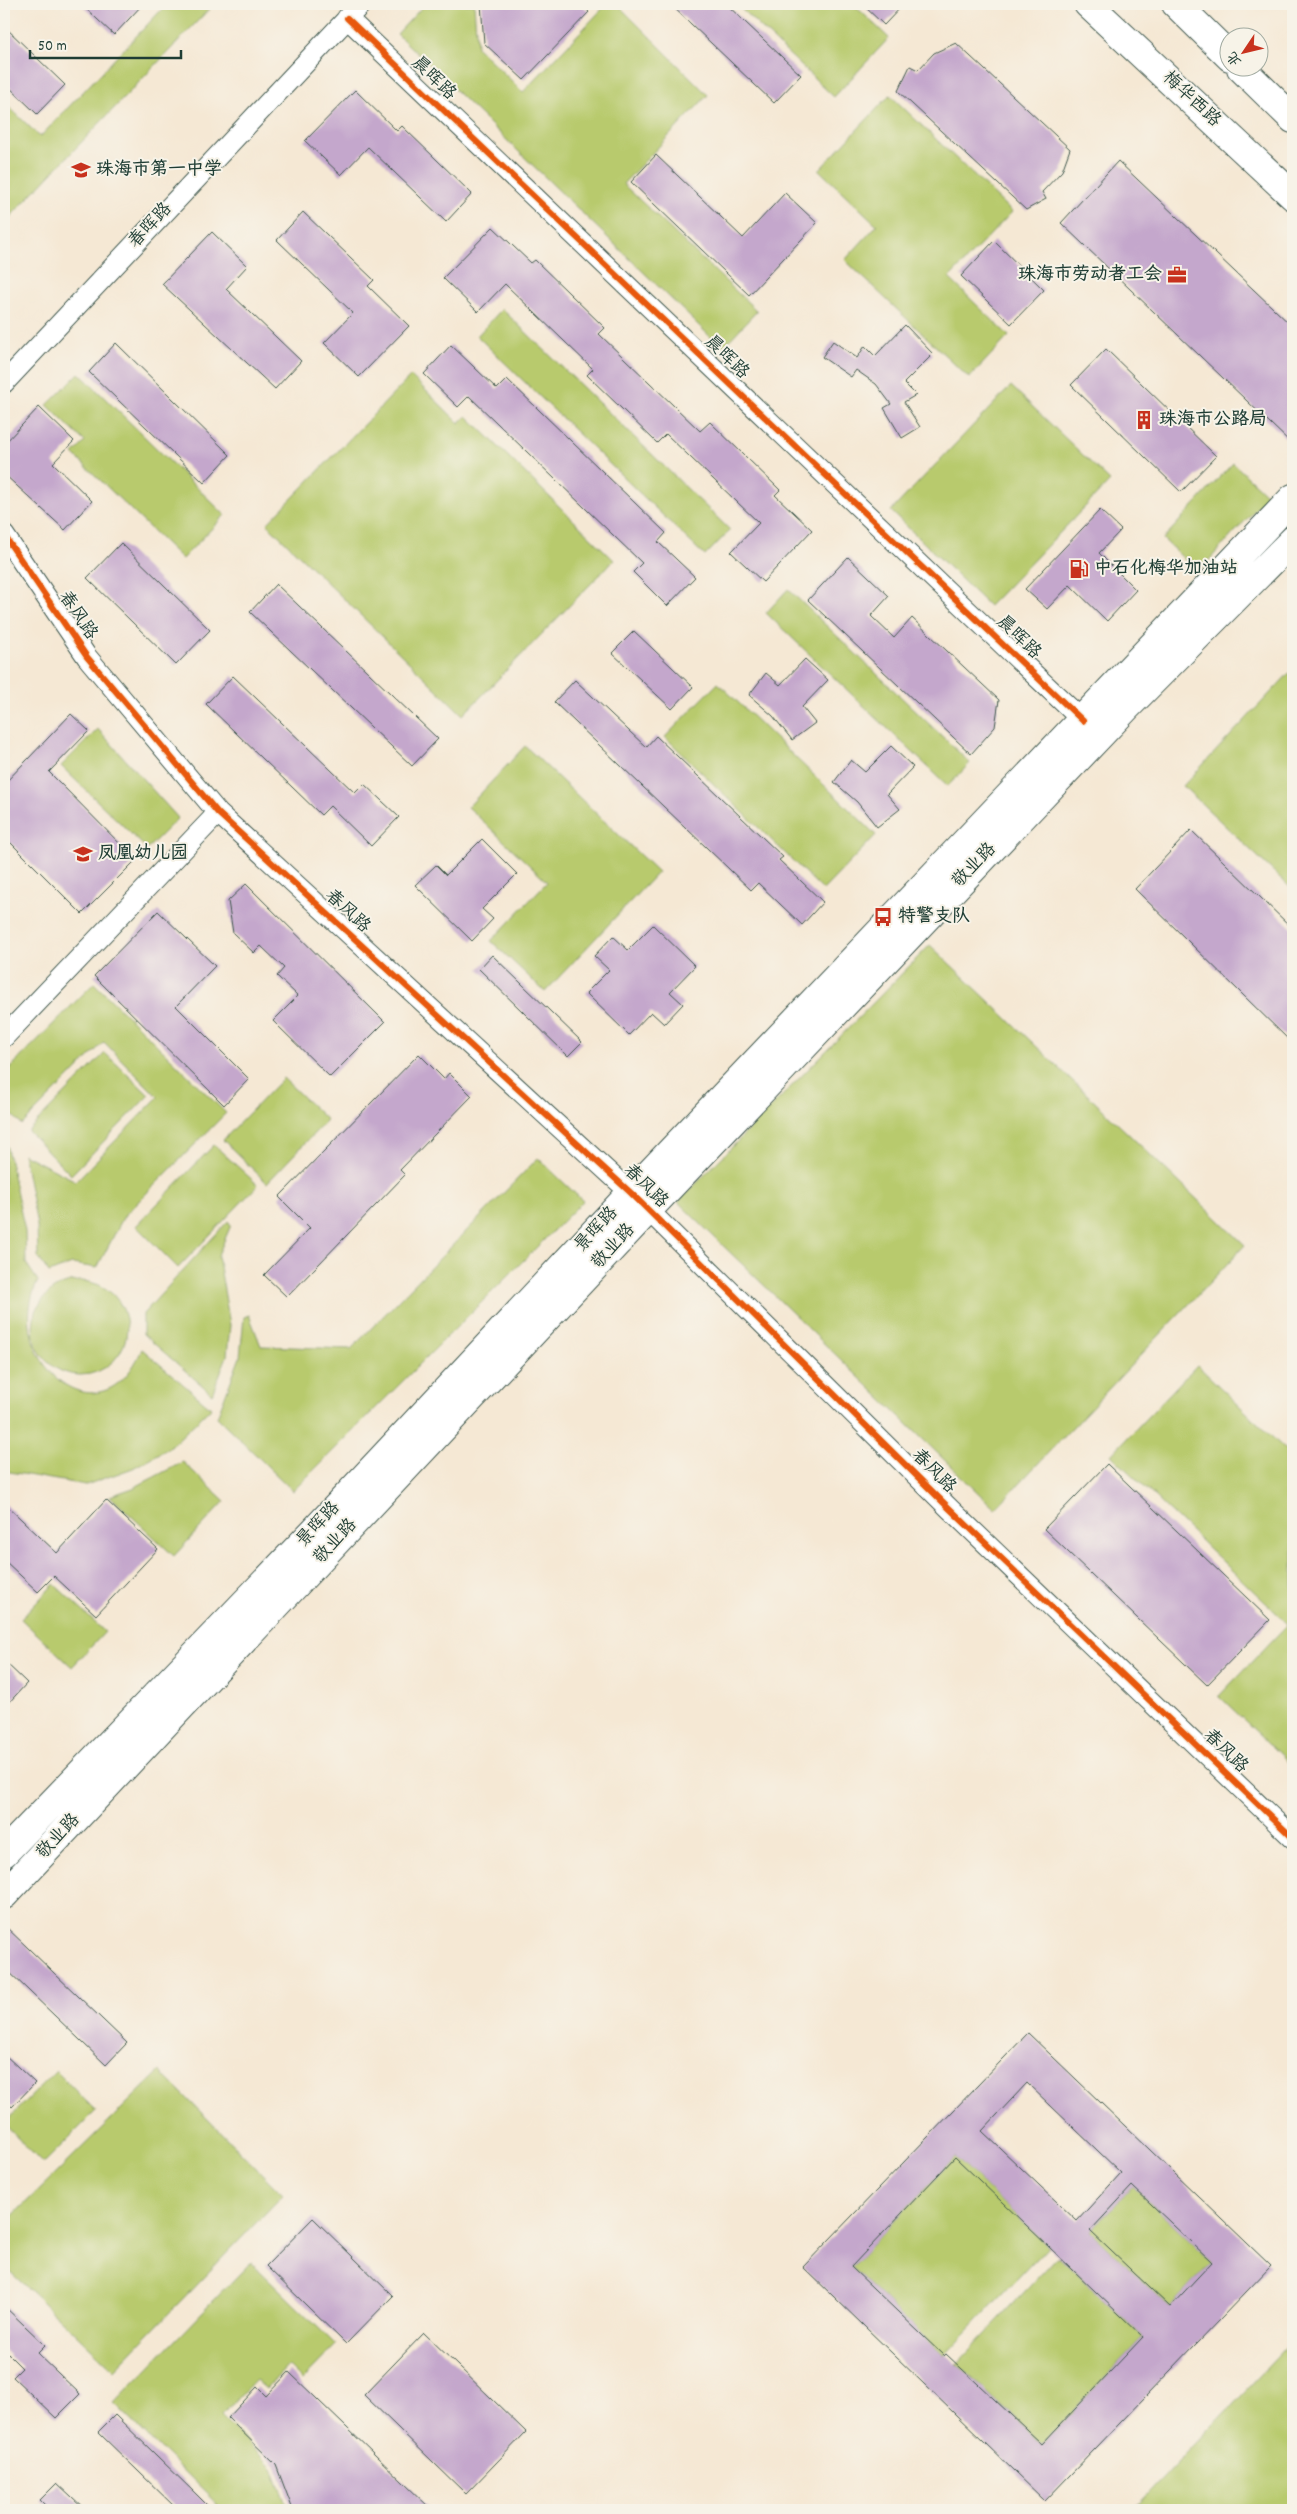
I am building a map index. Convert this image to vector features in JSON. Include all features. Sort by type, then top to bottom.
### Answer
[{"type":"main road","name":"梅华西路","points":[[1088,4],[1293,196]]},
{"type":"main road","points":[[1176,4],[1220,46]]},
{"type":"main road","points":[[1251,78],[1293,120]]},
{"type":"main road","name":"敬业路","points":[[4,1895],[639,1202],[1083,721],[1293,498]]},
{"type":"main road","name":"敬业路","points":[[639,1202],[1293,540]]},
{"type":"main road","name":"景晖路","points":[[4,1853],[303,1542],[639,1202]]},
{"type":"street","name":"春晖路","points":[[4,383],[361,4]]},
{"type":"street","name":"晨晖路","points":[[347,18],[1083,721]]},
{"type":"street","name":"春风路","points":[[4,535],[87,657],[218,813],[639,1202],[962,1521],[1293,1838]]},
{"type":"street","points":[[4,1037],[218,813]]},
{"type":"green space","points":[[167,4],[214,4],[4,223],[4,102],[40,137]]},
{"type":"green space","points":[[425,4],[474,4],[477,47],[523,92],[607,4],[617,4],[708,95],[623,184],[757,311],[722,348],[397,34]]},
{"type":"green space","points":[[736,4],[853,4],[889,38],[834,97]]},
{"type":"green space","points":[[890,95],[1012,212],[949,278],[1009,336],[969,378],[845,260],[877,225],[819,170]]},
{"type":"green space","points":[[502,309],[730,530],[705,556],[477,336]]},
{"type":"green space","points":[[79,373],[225,515],[182,559],[73,454],[85,442],[47,405]]},
{"type":"green space","points":[[411,376],[459,423],[467,416],[614,560],[463,715],[267,524]]},
{"type":"green space","points":[[1011,386],[1110,481],[989,606],[891,511]]},
{"type":"green space","points":[[1233,463],[1268,496],[1198,572],[1163,539]]},
{"type":"green space","points":[[788,589],[970,763],[948,786],[766,613]]},
{"type":"green space","points":[[1293,669],[1293,890],[1183,786]]},
{"type":"green space","points":[[718,683],[876,835],[823,890],[665,737]]},
{"type":"green space","points":[[98,729],[178,818],[147,849],[61,766]]},
{"type":"green space","points":[[525,746],[658,872],[545,992],[491,941],[547,882],[468,807]]},
{"type":"green space","points":[[930,945],[1245,1245],[995,1509],[678,1202]]},
{"type":"green space","points":[[94,983],[226,1113],[124,1216],[97,1268],[72,1264],[49,1273],[38,1257],[37,1225],[23,1154],[76,1181],[158,1097],[104,1042],[22,1125],[4,1106],[4,1074]]},
{"type":"green space","points":[[105,1053],[149,1095],[71,1175],[28,1131]]},
{"type":"green space","points":[[283,1078],[327,1120],[267,1183],[223,1140]]},
{"type":"green space","points":[[4,1134],[25,1231],[26,1263],[38,1281],[30,1310],[32,1338],[43,1362],[60,1381],[81,1391],[103,1391],[124,1378],[142,1349],[211,1408],[169,1448],[133,1468],[86,1485],[4,1471]]},
{"type":"green space","points":[[214,1145],[258,1185],[178,1268],[136,1226]]},
{"type":"green space","points":[[538,1158],[583,1201],[293,1491],[217,1417],[240,1357],[244,1317],[249,1315],[261,1346],[351,1349]]},
{"type":"green space","points":[[228,1221],[231,1225],[218,1255],[230,1325],[227,1356],[212,1394],[143,1334],[143,1314]]},
{"type":"green space","points":[[80,1281],[98,1285],[113,1295],[123,1310],[127,1328],[123,1346],[113,1361],[98,1371],[80,1375],[62,1371],[47,1361],[37,1346],[33,1328],[37,1310],[47,1295],[62,1285]]},
{"type":"green space","points":[[1197,1365],[1293,1457],[1293,1767],[1219,1696],[1288,1624],[1111,1455]]},
{"type":"green space","points":[[183,1462],[225,1501],[174,1556],[110,1496],[133,1488]]},
{"type":"green space","points":[[54,1584],[105,1632],[72,1667],[21,1619]]},
{"type":"green space","points":[[56,2071],[96,2111],[43,2164],[4,2124]]},
{"type":"green space","points":[[160,2071],[283,2195],[114,2370],[4,2266],[4,2224]]},
{"type":"green space","points":[[955,2157],[1048,2246],[944,2356],[851,2267]]},
{"type":"green space","points":[[1132,2186],[1212,2262],[1170,2307],[1090,2231]]},
{"type":"green space","points":[[1058,2256],[1143,2337],[1042,2444],[957,2364]]},
{"type":"green space","points":[[251,2262],[336,2345],[302,2380],[288,2366],[266,2389],[256,2380],[221,2416],[272,2467],[288,2510],[223,2510],[114,2403]]},
{"type":"green space","points":[[1293,2340],[1293,2510],[1133,2510]]},
{"type":"building","points":[[81,4],[143,4],[114,35]]},
{"type":"building","points":[[481,4],[581,4],[589,12],[524,80],[484,43]]},
{"type":"building","points":[[670,4],[726,4],[801,75],[774,103]]},
{"type":"building","points":[[862,4],[904,4],[884,25]]},
{"type":"building","points":[[4,26],[65,85],[37,114],[4,82]]},
{"type":"building","points":[[956,43],[1070,149],[1062,171],[1042,192],[1046,199],[1026,210],[898,91],[910,66],[918,70],[934,53]]},
{"type":"building","points":[[355,90],[397,131],[402,126],[472,194],[446,222],[368,147],[341,175],[305,141]]},
{"type":"building","points":[[656,155],[743,238],[785,193],[817,223],[749,295],[631,182]]},
{"type":"building","name":"珠海市劳动者工会","points":[[1118,161],[1293,327],[1293,445],[1061,223]]},
{"type":"building","points":[[303,212],[374,280],[368,286],[409,326],[359,377],[324,343],[353,313],[277,240]]},
{"type":"building","points":[[493,227],[531,263],[535,260],[605,328],[599,334],[700,431],[710,422],[780,490],[775,495],[812,530],[763,582],[731,552],[759,523],[666,434],[657,443],[587,375],[593,369],[505,284],[478,312],[443,278]]},
{"type":"building","points":[[212,232],[247,266],[226,289],[301,361],[275,389],[162,284]]},
{"type":"building","points":[[994,241],[1044,290],[1011,324],[961,276]]},
{"type":"building","points":[[905,325],[933,354],[904,383],[916,395],[904,402],[920,427],[902,438],[884,408],[891,404],[876,384],[856,370],[851,377],[822,357],[833,341],[857,358],[865,346],[875,356]]},
{"type":"building","points":[[116,343],[230,455],[204,483],[89,372]]},
{"type":"building","points":[[451,345],[497,389],[507,379],[666,533],[658,542],[695,577],[667,606],[633,572],[642,563],[469,396],[458,407],[424,374]]},
{"type":"building","name":"珠海市公路局","points":[[1106,349],[1216,456],[1181,492],[1071,385]]},
{"type":"building","points":[[39,407],[74,441],[53,463],[92,501],[65,530],[4,474],[4,444]]},
{"type":"building","name":"中石化梅华加油站","points":[[1100,510],[1121,530],[1099,553],[1136,590],[1107,621],[1070,585],[1047,609],[1025,589]]},
{"type":"building","points":[[121,543],[210,630],[176,665],[87,578]]},
{"type":"building","points":[[848,557],[889,596],[871,616],[894,638],[912,618],[999,700],[995,727],[971,754],[808,600]]},
{"type":"building","points":[[276,584],[438,739],[412,766],[250,612]]},
{"type":"building","points":[[634,631],[693,687],[672,709],[612,653]]},
{"type":"building","points":[[805,659],[828,680],[802,707],[815,723],[792,740],[773,716],[749,695],[766,673],[780,685]]},
{"type":"building","points":[[233,676],[355,793],[364,784],[399,817],[371,846],[330,806],[321,815],[206,704]]},
{"type":"building","points":[[575,680],[646,747],[656,736],[783,857],[779,860],[823,902],[802,925],[758,883],[751,890],[554,702]]},
{"type":"building","points":[[71,714],[89,731],[49,772],[136,860],[82,914],[4,836],[4,784]]},
{"type":"building","points":[[891,746],[913,767],[887,794],[900,809],[877,827],[857,802],[834,782],[851,760],[865,772]]},
{"type":"building","points":[[1191,830],[1293,929],[1293,1044],[1135,889]]},
{"type":"building","points":[[482,839],[517,874],[482,909],[493,919],[472,941],[415,885],[436,865],[446,875]]},
{"type":"building","points":[[246,884],[385,1022],[330,1077],[273,1021],[298,996],[277,976],[284,968],[261,946],[254,953],[233,933],[228,901]]},
{"type":"building","points":[[158,911],[215,966],[176,1006],[249,1079],[224,1105],[94,976]]},
{"type":"building","points":[[653,925],[695,966],[670,992],[683,1004],[664,1024],[651,1012],[629,1035],[586,993],[609,970],[594,956],[613,936],[628,950]]},
{"type":"building","points":[[492,955],[582,1042],[568,1056],[479,969]]},
{"type":"building","points":[[419,1054],[444,1079],[449,1073],[472,1096],[400,1170],[405,1175],[287,1297],[264,1275],[310,1228],[279,1197]]},
{"type":"building","points":[[1107,1464],[1270,1620],[1207,1685],[1044,1529]]},
{"type":"building","points":[[106,1500],[158,1549],[96,1615],[54,1576],[38,1592],[4,1560],[4,1503],[57,1553]]},
{"type":"building","points":[[4,1661],[27,1683],[4,1708]]},
{"type":"building","points":[[4,1925],[127,2043],[106,2065],[4,1967]]},
{"type":"building","points":[[1028,2033],[1271,2266],[1045,2501],[803,2267]],"holes":[[[1027,2083],[1121,2173],[1077,2221],[982,2131]],[[955,2157],[1143,2337],[1042,2444],[946,2354],[944,2356],[851,2267]],[[1132,2186],[1212,2262],[1170,2307],[1090,2231]]]},
{"type":"building","points":[[4,2054],[35,2083],[12,2107],[4,2099]]},
{"type":"building","points":[[313,2218],[393,2296],[346,2344],[266,2266]]},
{"type":"building","points":[[4,2306],[45,2345],[37,2353],[80,2394],[56,2418],[13,2377],[22,2368],[4,2350]]},
{"type":"building","points":[[424,2333],[526,2432],[466,2494],[364,2395]]},
{"type":"building","points":[[289,2372],[432,2510],[293,2510],[276,2465],[228,2418],[257,2387],[266,2396]]},
{"type":"building","points":[[115,2415],[212,2510],[178,2510],[98,2432]]},
{"type":"building","points":[[57,2483],[86,2510],[50,2510],[40,2500]]},
{"type":"cycle path","points":[[347,18],[1083,721]]},
{"type":"cycle path","points":[[4,535],[87,657],[218,813],[631,1193],[950,1509],[1293,1838]]},
{"type":"place","name":"珠海市第一中学","points":[[81,170]]},
{"type":"place","name":"珠海市劳动者工会","points":[[1177,275]]},
{"type":"place","name":"珠海市公路局","points":[[1144,420]]},
{"type":"place","name":"中石化梅华加油站","points":[[1079,569]]},
{"type":"place","name":"凤凰幼儿园","points":[[83,854]]},
{"type":"place","name":"特警支队","points":[[883,917]]}]
